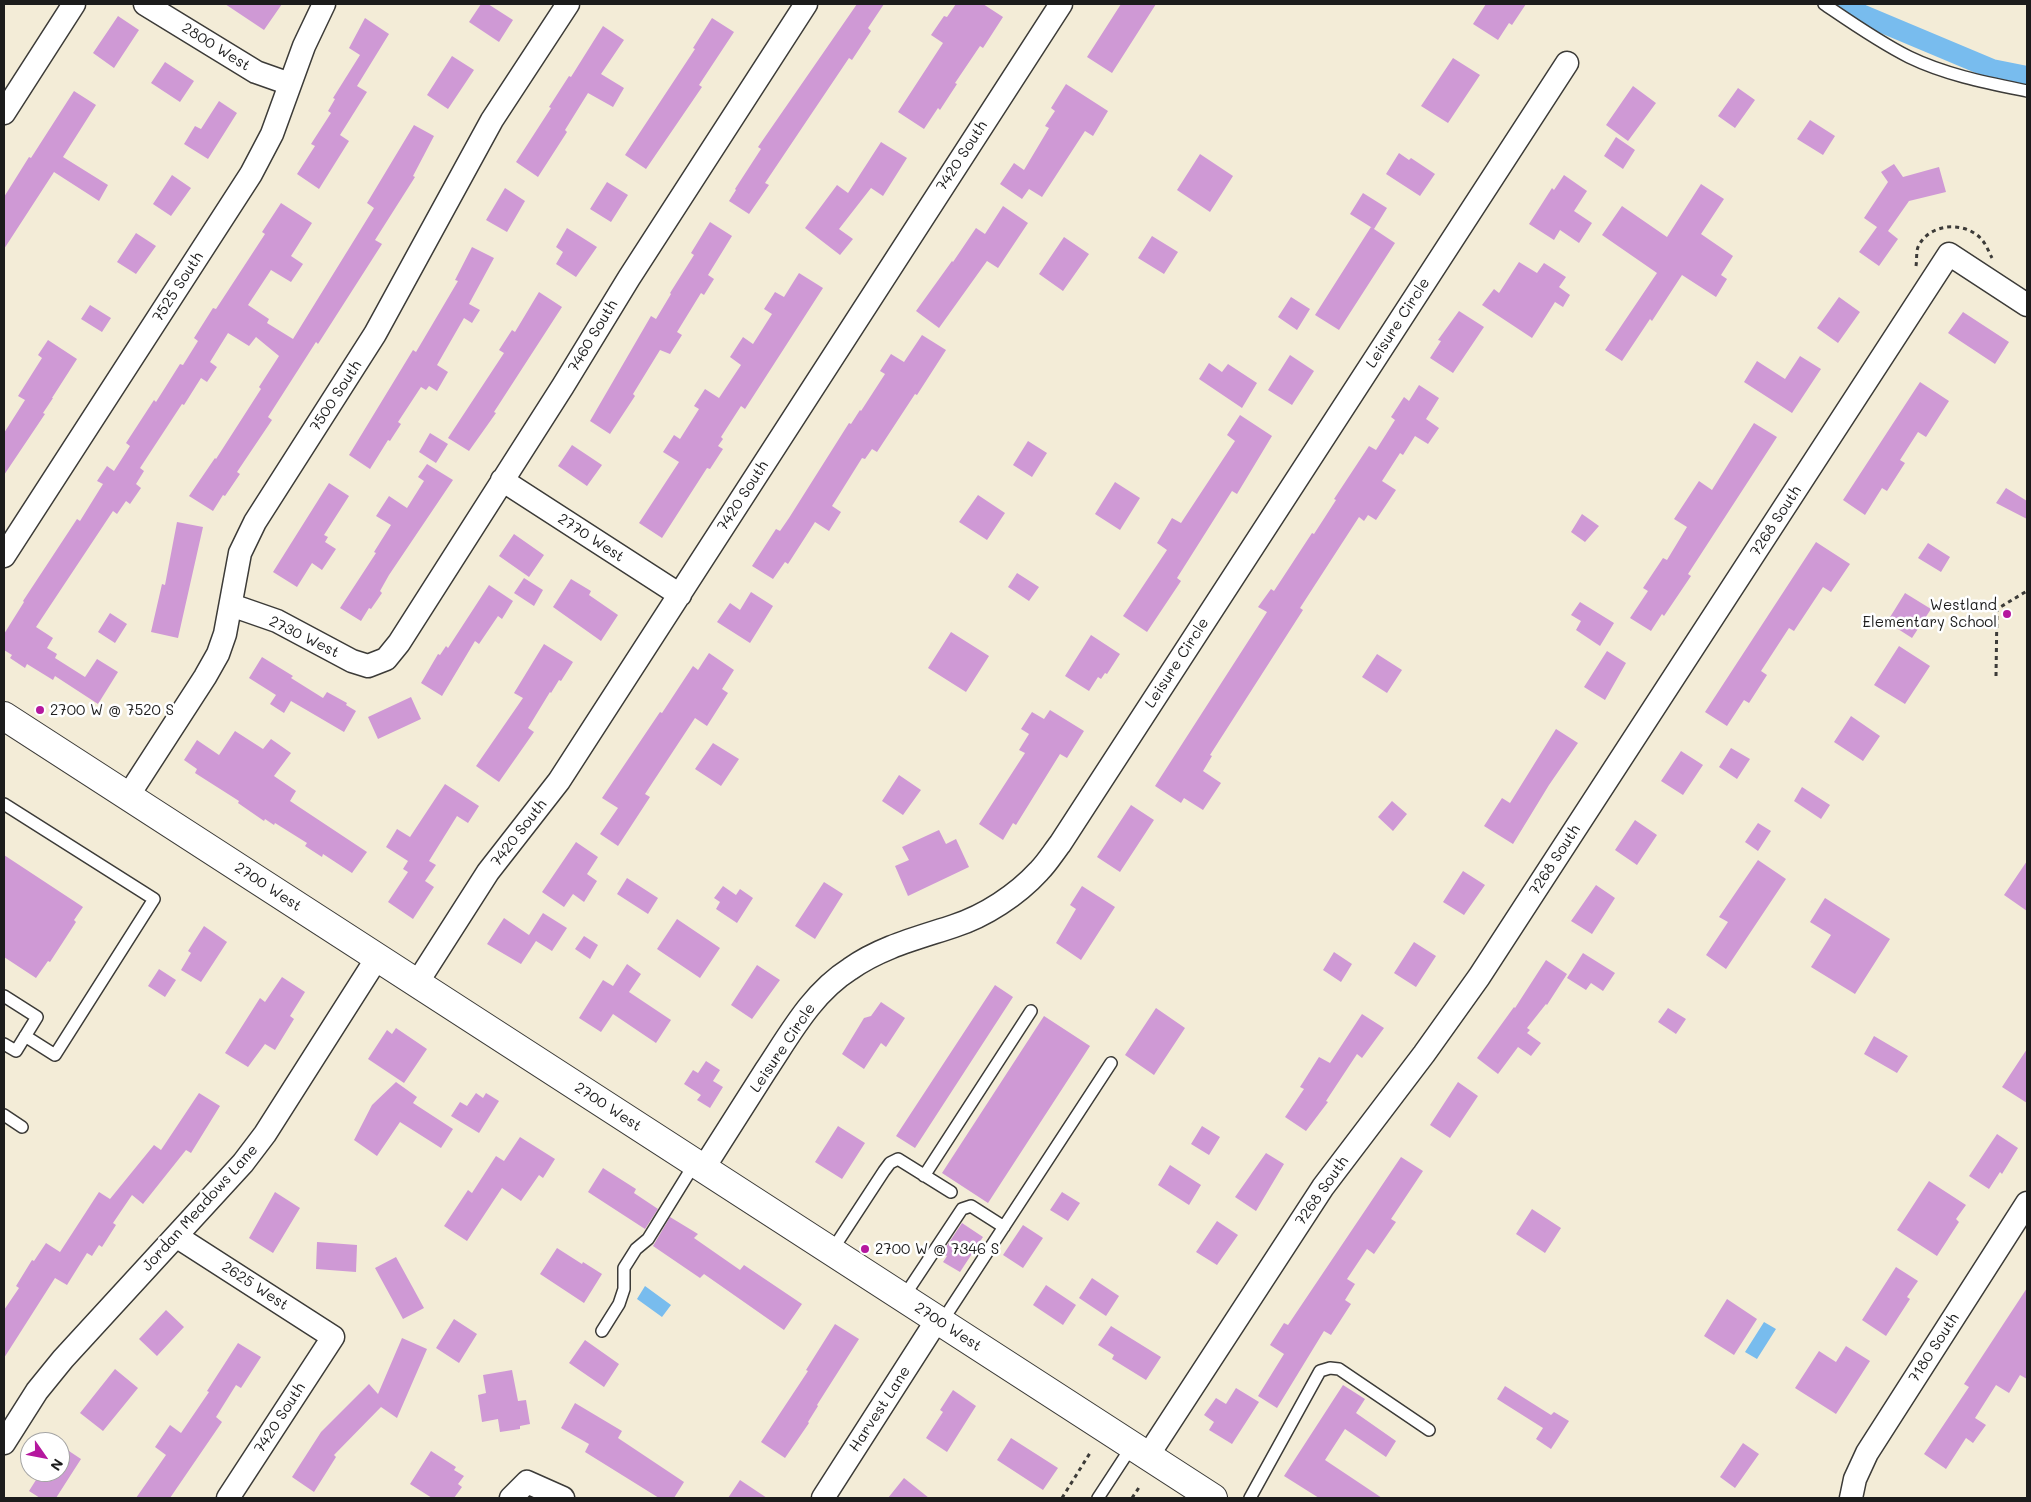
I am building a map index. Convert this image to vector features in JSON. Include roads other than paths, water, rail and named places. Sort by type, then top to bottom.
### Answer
[{"type":"main road","name":"2700 West","points":[[4,716],[1212,1498]]},
{"type":"street","points":[[4,113],[74,4]]},
{"type":"street","name":"2800 West","points":[[145,4],[256,72],[290,84]]},
{"type":"street","name":"7525 South","points":[[4,556],[251,174],[272,134],[304,46],[324,4]]},
{"type":"street","name":"7460 South","points":[[377,664],[386,659],[399,642],[629,278],[806,4]]},
{"type":"street","name":"7420 South","points":[[417,983],[488,872],[559,781],[1061,4]]},
{"type":"street","name":"7500 South","points":[[128,796],[218,654],[225,634],[240,553],[255,522],[375,334],[492,120],[563,5]]},
{"type":"street","name":"Leisure Circle","points":[[699,1166],[801,1017],[822,992],[848,969],[875,954],[924,934],[956,926],[989,911],[1039,871],[1060,844],[1567,63]]},
{"type":"street","name":"7268 South","points":[[1139,1452],[1322,1187],[1424,1054],[1479,977],[1949,254],[2027,305]]},
{"type":"street","name":"2770 West","points":[[502,480],[680,595]]},
{"type":"street","name":"2730 West","points":[[231,605],[277,621],[352,661],[368,666],[377,664]]},
{"type":"street","name":"Jordan Meadows Lane","points":[[4,1443],[37,1391],[63,1359],[243,1163],[265,1134],[377,958]]},
{"type":"street","name":"7180 South","points":[[1851,1498],[1855,1479],[1867,1452],[2027,1203]]},
{"type":"street","name":"2625 West","points":[[176,1236],[333,1337]]},
{"type":"street","name":"Harvest Lane","points":[[823,1498],[939,1321]]},
{"type":"street","name":"7420 South","points":[[228,1498],[333,1337]]},
{"type":"street","points":[[511,1498],[527,1482],[563,1498]]},
{"type":"lane","points":[[1824,4],[1874,38],[1911,57],[1962,76],[2027,91]]},
{"type":"lane","points":[[4,804],[154,899],[55,1055],[25,1036]]},
{"type":"lane","points":[[4,996],[37,1017],[16,1052],[4,1044]]},
{"type":"lane","points":[[924,1176],[1031,1011]]},
{"type":"lane","points":[[939,1321],[1004,1227],[1111,1063]]},
{"type":"lane","points":[[4,1115],[22,1127]]},
{"type":"lane","points":[[831,1252],[890,1163],[898,1159],[951,1192]]},
{"type":"lane","points":[[602,1331],[619,1304],[624,1289],[624,1268],[636,1249],[648,1239],[699,1166]]},
{"type":"lane","points":[[903,1298],[962,1209],[971,1206],[1004,1227]]},
{"type":"lane","points":[[1250,1498],[1320,1371],[1330,1368],[1339,1369],[1429,1430]]},
{"type":"lane","points":[[1098,1498],[1139,1452]]},
{"type":"water","points":[[645,1286],[671,1305],[662,1317],[637,1299]]},
{"type":"water","points":[[1764,1322],[1776,1329],[1757,1359],[1745,1352]]},
{"type":"waterway","points":[[1847,4],[1861,14],[1992,69],[2027,76]]},
{"type":"place","name":"Westland Elementary School","points":[[2007,614]]},
{"type":"place","name":"2700 W @ 7520 S","points":[[40,710]]},
{"type":"place","name":"2700 W @ 7346 S","points":[[865,1249]]}]
